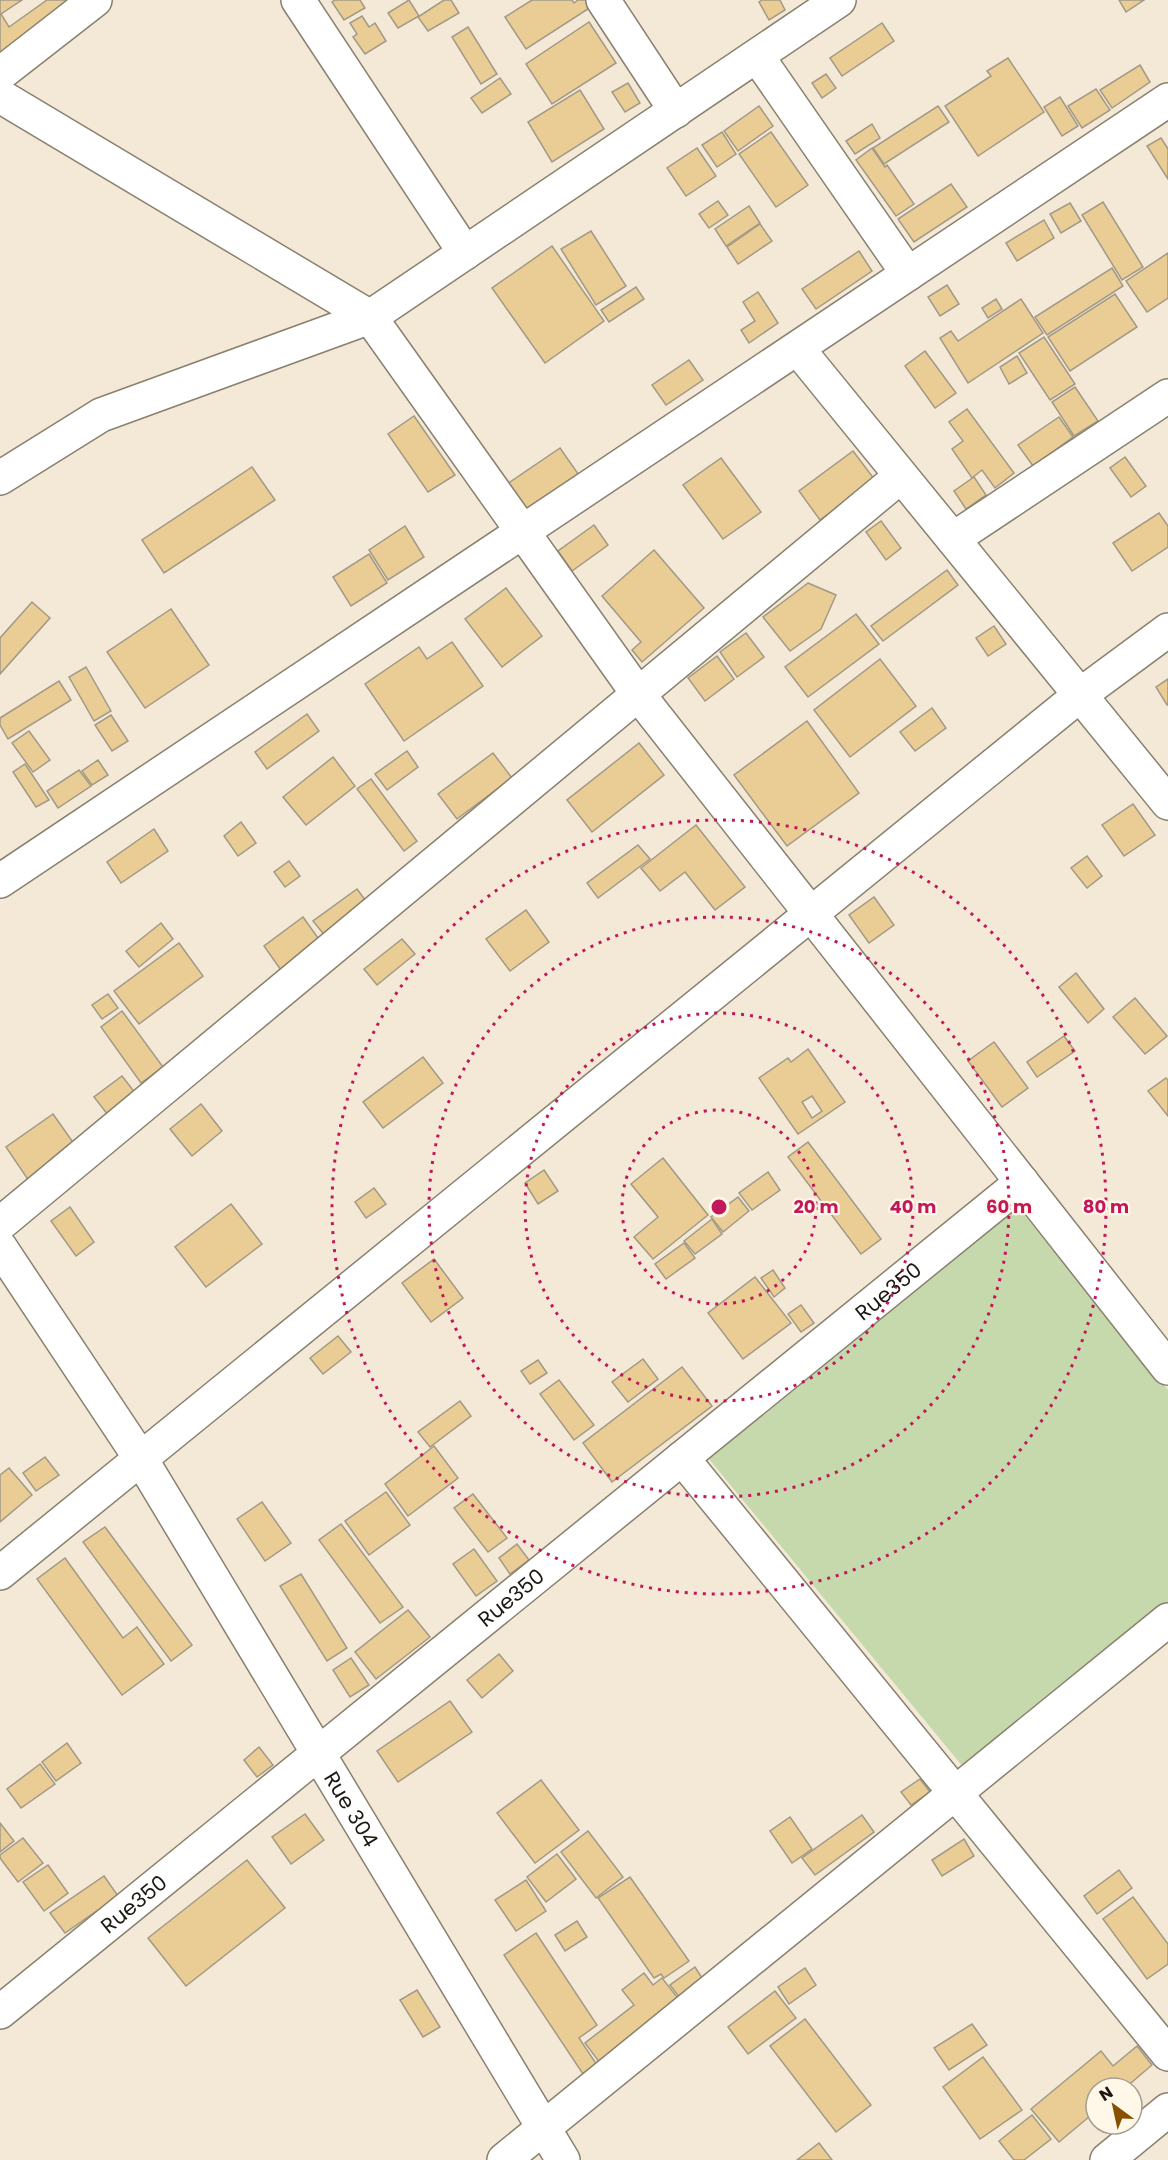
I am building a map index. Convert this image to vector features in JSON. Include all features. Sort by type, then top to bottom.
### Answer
[{"type":"street","points":[[0,74],[95,0]]},
{"type":"street","points":[[298,0],[465,253]]},
{"type":"street","points":[[603,0],[676,111]]},
{"type":"street","points":[[0,478],[102,415],[370,317],[840,0]]},
{"type":"street","points":[[757,56],[908,274]]},
{"type":"street","points":[[0,96],[370,317],[638,694],[1168,1368]]},
{"type":"street","points":[[0,881],[1168,100]]},
{"type":"street","points":[[798,349],[1168,803]]},
{"type":"street","points":[[953,539],[1168,396]]},
{"type":"street","points":[[0,1224],[901,476]]},
{"type":"street","points":[[0,1573],[1080,695],[1168,630]]},
{"type":"street","name":"Rue350","points":[[0,2012],[1022,1182]]},
{"type":"street","name":"Rue 304","points":[[0,1247],[141,1459],[563,2160]]},
{"type":"street","points":[[682,1458],[1168,2054]]},
{"type":"street","points":[[504,2160],[1168,1620]]},
{"type":"street","points":[[1107,2160],[1168,2110]]},
{"type":"green space","points":[[1017,1206],[1168,1390],[1168,1610],[969,1774],[709,1459]]},
{"type":"building","points":[[0,0],[22,0],[1,14],[9,27],[47,0],[86,0],[0,58]]},
{"type":"building","points":[[360,0],[365,8],[344,20],[332,2]]},
{"type":"building","points":[[409,0],[419,16],[398,28],[388,13]]},
{"type":"building","points":[[444,0],[451,0],[459,13],[428,31],[418,17]]},
{"type":"building","points":[[532,0],[572,0],[574,3],[578,0],[586,0],[591,7],[526,49],[505,17]]},
{"type":"building","points":[[780,0],[785,10],[769,20],[759,2]]},
{"type":"building","points":[[1119,0],[1144,0],[1126,12]]},
{"type":"building","points":[[362,16],[369,27],[375,23],[386,41],[365,54],[353,37],[357,34],[350,23]]},
{"type":"building","points":[[589,22],[616,63],[552,104],[526,64]]},
{"type":"building","points":[[882,23],[894,41],[842,76],[830,58]]},
{"type":"building","points":[[468,27],[497,74],[481,84],[452,37]]},
{"type":"building","points":[[1008,58],[1044,112],[978,156],[945,106],[991,76],[987,71]]},
{"type":"building","points":[[1140,65],[1150,82],[1112,108],[1100,90]]},
{"type":"building","points":[[826,74],[836,88],[822,98],[812,83]]},
{"type":"building","points":[[500,78],[511,94],[482,113],[471,98]]},
{"type":"building","points":[[628,83],[640,103],[625,112],[612,92]]},
{"type":"building","points":[[1096,89],[1110,110],[1082,128],[1068,106]]},
{"type":"building","points":[[580,90],[604,129],[552,162],[528,122]]},
{"type":"building","points":[[1060,97],[1078,126],[1062,136],[1044,107]]},
{"type":"building","points":[[759,106],[773,126],[738,151],[724,131]]},
{"type":"building","points":[[938,106],[949,122],[884,164],[873,148]]},
{"type":"building","points":[[872,124],[880,138],[855,154],[846,141]]},
{"type":"building","points":[[722,132],[736,154],[717,167],[702,145]]},
{"type":"building","points":[[771,132],[808,185],[776,207],[739,154]]},
{"type":"building","points":[[1161,138],[1168,149],[1168,179],[1147,146]]},
{"type":"building","points":[[697,148],[716,176],[686,196],[667,168]]},
{"type":"building","points":[[872,148],[885,167],[887,165],[914,204],[896,216],[856,160]]},
{"type":"building","points":[[951,184],[967,207],[914,242],[898,219]]},
{"type":"building","points":[[718,201],[728,215],[709,228],[699,214]]},
{"type":"building","points":[[1103,202],[1143,267],[1122,280],[1082,215]]},
{"type":"building","points":[[1070,203],[1081,221],[1061,233],[1050,214]]},
{"type":"building","points":[[749,206],[760,223],[726,246],[715,229]]},
{"type":"building","points":[[1044,220],[1054,238],[1017,261],[1006,243]]},
{"type":"building","points":[[760,224],[772,241],[738,264],[727,247]]},
{"type":"building","points":[[591,231],[626,286],[596,305],[561,249]]},
{"type":"building","points":[[552,246],[604,321],[545,363],[492,288]]},
{"type":"building","points":[[859,251],[872,271],[816,309],[802,289]]},
{"type":"building","points":[[1168,253],[1168,298],[1147,312],[1126,281]]},
{"type":"building","points":[[1112,268],[1123,286],[1047,335],[1035,317]]},
{"type":"building","points":[[947,285],[959,304],[940,316],[928,297]]},
{"type":"building","points":[[636,287],[644,299],[609,322],[601,310]]},
{"type":"building","points":[[758,292],[778,323],[749,343],[741,330],[755,321],[743,302]]},
{"type":"building","points":[[1115,294],[1137,327],[1070,371],[1048,337]]},
{"type":"building","points":[[996,299],[1002,309],[988,318],[982,308]]},
{"type":"building","points":[[1021,299],[1043,333],[968,383],[940,338],[951,331],[958,341]]},
{"type":"building","points":[[1044,337],[1075,384],[1050,400],[1019,353]]},
{"type":"building","points":[[925,351],[956,393],[935,408],[905,366]]},
{"type":"building","points":[[1017,356],[1027,373],[1009,384],[1000,367]]},
{"type":"building","points":[[689,360],[703,380],[666,405],[652,385]]},
{"type":"building","points":[[1075,387],[1098,421],[1074,436],[1052,402]]},
{"type":"building","points":[[967,409],[1014,473],[995,488],[982,470],[972,478],[952,449],[963,441],[949,422]]},
{"type":"building","points":[[414,416],[455,475],[428,492],[388,434]]},
{"type":"building","points":[[1059,417],[1073,437],[1033,466],[1018,445]]},
{"type":"building","points":[[560,448],[581,478],[528,515],[507,484]]},
{"type":"building","points":[[853,451],[875,480],[820,520],[799,491]]},
{"type":"building","points":[[1125,457],[1146,486],[1131,497],[1110,468]]},
{"type":"building","points":[[721,458],[761,512],[723,539],[683,485]]},
{"type":"building","points":[[252,467],[275,500],[164,573],[142,540]]},
{"type":"building","points":[[974,477],[986,495],[966,509],[954,491]]},
{"type":"building","points":[[1159,513],[1168,526],[1168,547],[1132,571],[1113,543]]},
{"type":"building","points":[[881,521],[901,548],[886,560],[866,532]]},
{"type":"building","points":[[594,525],[608,545],[572,571],[558,551]]},
{"type":"building","points":[[405,526],[424,557],[388,580],[369,550]]},
{"type":"building","points":[[654,550],[704,608],[642,662],[632,650],[641,642],[602,596]]},
{"type":"building","points":[[369,554],[387,583],[351,606],[333,577]]},
{"type":"building","points":[[947,570],[958,585],[883,641],[871,626]]},
{"type":"building","points":[[808,583],[836,595],[821,629],[790,651],[763,617]]},
{"type":"building","points":[[506,588],[542,636],[502,667],[465,619]]},
{"type":"building","points":[[32,602],[50,618],[0,674],[0,638]]},
{"type":"building","points":[[171,609],[209,665],[145,708],[107,652]]},
{"type":"building","points":[[856,614],[879,644],[808,697],[785,667]]},
{"type":"building","points":[[994,626],[1006,644],[988,656],[976,638]]},
{"type":"building","points":[[746,633],[764,657],[737,677],[720,652]]},
{"type":"building","points":[[452,642],[483,686],[404,741],[365,684],[419,647],[427,659]]},
{"type":"building","points":[[717,656],[734,679],[705,701],[688,678]]},
{"type":"building","points":[[880,659],[916,706],[850,757],[814,710]]},
{"type":"building","points":[[86,667],[111,711],[94,721],[69,677]]},
{"type":"building","points":[[1168,679],[1168,705],[1167,705],[1156,687]]},
{"type":"building","points":[[59,681],[71,700],[8,739],[0,725],[0,718]]},
{"type":"building","points":[[932,708],[946,728],[915,751],[900,732]]},
{"type":"building","points":[[307,714],[319,731],[267,769],[255,752]]},
{"type":"building","points":[[111,715],[128,741],[112,751],[95,725]]},
{"type":"building","points":[[807,721],[859,793],[787,846],[734,775]]},
{"type":"building","points":[[29,731],[50,760],[33,772],[12,743]]},
{"type":"building","points":[[639,743],[664,775],[592,832],[567,800]]},
{"type":"building","points":[[407,751],[418,767],[387,790],[375,774]]},
{"type":"building","points":[[493,753],[512,778],[457,819],[438,794]]},
{"type":"building","points":[[333,757],[355,786],[306,825],[283,797]]},
{"type":"building","points":[[98,760],[108,775],[92,785],[82,771]]},
{"type":"building","points":[[25,764],[49,800],[36,807],[13,772]]},
{"type":"building","points":[[79,770],[91,786],[58,808],[47,791]]},
{"type":"building","points":[[371,779],[417,841],[404,851],[357,789]]},
{"type":"building","points":[[1133,804],[1155,835],[1124,856],[1102,825]]},
{"type":"building","points":[[241,822],[256,843],[238,856],[224,836]]},
{"type":"building","points":[[696,825],[745,887],[715,910],[685,872],[660,891],[641,868]]},
{"type":"building","points":[[154,829],[168,851],[121,883],[107,862]]},
{"type":"building","points":[[638,845],[650,859],[598,898],[587,883]]},
{"type":"building","points":[[1087,856],[1102,876],[1087,888],[1071,868]]},
{"type":"building","points":[[289,861],[300,876],[285,887],[274,872]]},
{"type":"building","points":[[357,889],[369,905],[326,937],[313,921]]},
{"type":"building","points":[[874,897],[894,925],[869,943],[849,915]]},
{"type":"building","points":[[526,910],[549,942],[510,971],[486,939]]},
{"type":"building","points":[[303,917],[323,945],[283,973],[264,946]]},
{"type":"building","points":[[161,923],[173,939],[139,967],[126,951]]},
{"type":"building","points":[[402,939],[415,954],[377,985],[364,969]]},
{"type":"building","points":[[179,943],[203,976],[139,1024],[114,991]]},
{"type":"building","points":[[1076,973],[1104,1009],[1088,1023],[1059,987]]},
{"type":"building","points":[[108,994],[118,1008],[102,1019],[92,1005]]},
{"type":"building","points":[[1135,998],[1167,1036],[1145,1054],[1113,1017]]},
{"type":"building","points":[[122,1011],[163,1067],[141,1083],[101,1027]]},
{"type":"building","points":[[1064,1036],[1075,1051],[1037,1077],[1027,1062]]},
{"type":"building","points":[[994,1042],[1028,1088],[1002,1107],[968,1061]]},
{"type":"building","points":[[808,1049],[845,1102],[798,1134],[759,1078],[788,1058],[791,1062]],"holes":[[[812,1096],[822,1111],[812,1118],[802,1102]]]},
{"type":"building","points":[[423,1057],[443,1083],[383,1128],[363,1102]]},
{"type":"building","points":[[122,1076],[136,1094],[108,1115],[94,1097]]},
{"type":"building","points":[[1166,1078],[1168,1080],[1168,1116],[1148,1091]]},
{"type":"building","points":[[201,1104],[222,1131],[192,1156],[170,1129]]},
{"type":"building","points":[[53,1114],[77,1148],[29,1181],[6,1147]]},
{"type":"building","points":[[808,1142],[881,1239],[861,1254],[788,1157]]},
{"type":"building","points":[[663,1158],[708,1215],[653,1259],[634,1237],[658,1217],[631,1184]]},
{"type":"building","points":[[544,1170],[558,1191],[538,1204],[525,1183]]},
{"type":"building","points":[[768,1172],[780,1190],[752,1210],[739,1193]]},
{"type":"building","points":[[374,1188],[386,1204],[366,1218],[355,1202]]},
{"type":"building","points":[[738,1197],[749,1211],[723,1232],[711,1217]]},
{"type":"building","points":[[231,1204],[262,1244],[206,1287],[175,1247]]},
{"type":"building","points":[[70,1207],[94,1242],[76,1256],[51,1221]]},
{"type":"building","points":[[712,1219],[722,1234],[695,1254],[684,1241]]},
{"type":"building","points":[[684,1243],[695,1258],[666,1279],[655,1264]]},
{"type":"building","points":[[434,1259],[463,1298],[431,1322],[402,1283]]},
{"type":"building","points":[[773,1270],[785,1288],[774,1297],[761,1278]]},
{"type":"building","points":[[755,1277],[791,1323],[743,1359],[708,1313]]},
{"type":"building","points":[[801,1305],[814,1323],[801,1332],[788,1314]]},
{"type":"building","points":[[338,1336],[351,1352],[323,1374],[310,1358]]},
{"type":"building","points":[[643,1359],[658,1379],[628,1402],[612,1382]]},
{"type":"building","points":[[538,1360],[547,1373],[530,1384],[521,1371]]},
{"type":"building","points":[[682,1367],[712,1406],[612,1482],[583,1443]]},
{"type":"building","points":[[559,1380],[594,1425],[574,1440],[540,1394]]},
{"type":"building","points":[[460,1401],[471,1416],[430,1447],[418,1432]]},
{"type":"building","points":[[434,1446],[458,1478],[408,1516],[385,1484]]},
{"type":"building","points":[[45,1457],[59,1475],[36,1491],[23,1473]]},
{"type":"building","points":[[9,1468],[32,1495],[0,1522],[0,1475]]},
{"type":"building","points":[[386,1492],[410,1525],[369,1555],[345,1521]]},
{"type":"building","points":[[473,1494],[507,1538],[488,1552],[454,1508]]},
{"type":"building","points":[[262,1502],[291,1543],[265,1561],[237,1519]]},
{"type":"building","points":[[341,1524],[403,1607],[380,1623],[319,1540]]},
{"type":"building","points":[[105,1527],[192,1645],[171,1661],[83,1542]]},
{"type":"building","points":[[517,1544],[529,1560],[510,1574],[499,1558]]},
{"type":"building","points":[[474,1549],[497,1581],[476,1596],[453,1564]]},
{"type":"building","points":[[65,1558],[123,1638],[137,1627],[164,1664],[122,1695],[37,1579]]},
{"type":"building","points":[[301,1574],[347,1648],[327,1661],[280,1586]]},
{"type":"building","points":[[408,1610],[430,1637],[376,1679],[355,1652]]},
{"type":"building","points":[[499,1654],[513,1671],[482,1698],[467,1680]]},
{"type":"building","points":[[351,1658],[369,1685],[350,1697],[333,1670]]},
{"type":"building","points":[[450,1701],[472,1732],[398,1782],[377,1751]]},
{"type":"building","points":[[67,1743],[81,1763],[56,1781],[42,1762]]},
{"type":"building","points":[[259,1747],[273,1765],[257,1777],[244,1760]]},
{"type":"building","points":[[40,1764],[55,1784],[21,1808],[7,1789]]},
{"type":"building","points":[[920,1779],[930,1792],[911,1805],[901,1792]]},
{"type":"building","points":[[541,1780],[579,1830],[535,1863],[497,1813]]},
{"type":"building","points":[[305,1814],[324,1840],[291,1864],[272,1837]]},
{"type":"building","points":[[862,1815],[874,1832],[815,1875],[802,1858]]},
{"type":"building","points":[[790,1817],[812,1849],[792,1863],[770,1831]]},
{"type":"building","points":[[0,1823],[14,1841],[0,1852]]},
{"type":"building","points":[[588,1831],[623,1877],[596,1898],[561,1852]]},
{"type":"building","points":[[23,1838],[43,1863],[18,1882],[0,1855]]},
{"type":"building","points":[[964,1839],[974,1856],[942,1876],[932,1860]]},
{"type":"building","points":[[557,1854],[576,1879],[546,1902],[527,1877]]},
{"type":"building","points":[[247,1860],[285,1908],[186,1986],[148,1938]]},
{"type":"building","points":[[48,1865],[68,1893],[44,1911],[23,1882]]},
{"type":"building","points":[[1119,1870],[1132,1888],[1097,1914],[1084,1896]]},
{"type":"building","points":[[104,1876],[118,1896],[65,1933],[50,1913]]},
{"type":"building","points":[[630,1877],[689,1961],[664,1978],[661,1974],[654,1978],[598,1898]]},
{"type":"building","points":[[526,1880],[546,1911],[516,1931],[495,1900]]},
{"type":"building","points":[[1133,1897],[1168,1944],[1168,1964],[1147,1979],[1103,1919]]},
{"type":"building","points":[[577,1921],[587,1937],[565,1951],[555,1935]]},
{"type":"building","points":[[536,1933],[597,2025],[579,2038],[597,2065],[583,2074],[504,1955]]},
{"type":"building","points":[[695,1967],[704,1981],[680,1998],[670,1985]]},
{"type":"building","points":[[805,1968],[816,1985],[789,2004],[778,1987]]},
{"type":"building","points":[[644,1973],[653,1985],[662,1978],[681,2002],[600,2063],[585,2043],[634,2005],[622,1990]]},
{"type":"building","points":[[417,1990],[440,2027],[423,2037],[400,2000]]},
{"type":"building","points":[[775,1991],[796,2018],[748,2054],[728,2027]]},
{"type":"building","points":[[805,2019],[871,2105],[836,2132],[770,2046]]},
{"type":"building","points":[[972,2024],[987,2045],[949,2070],[934,2048]]},
{"type":"building","points":[[1137,2046],[1152,2065],[1139,2076],[1084,2076],[1084,2121],[1059,2142],[1031,2109],[1101,2051],[1113,2066]]},
{"type":"building","points":[[983,2057],[1022,2110],[980,2139],[943,2087]]},
{"type":"building","points":[[1032,2115],[1051,2139],[1024,2160],[1014,2160],[999,2141]]},
{"type":"building","points":[[819,2143],[832,2160],[797,2160]]}]
